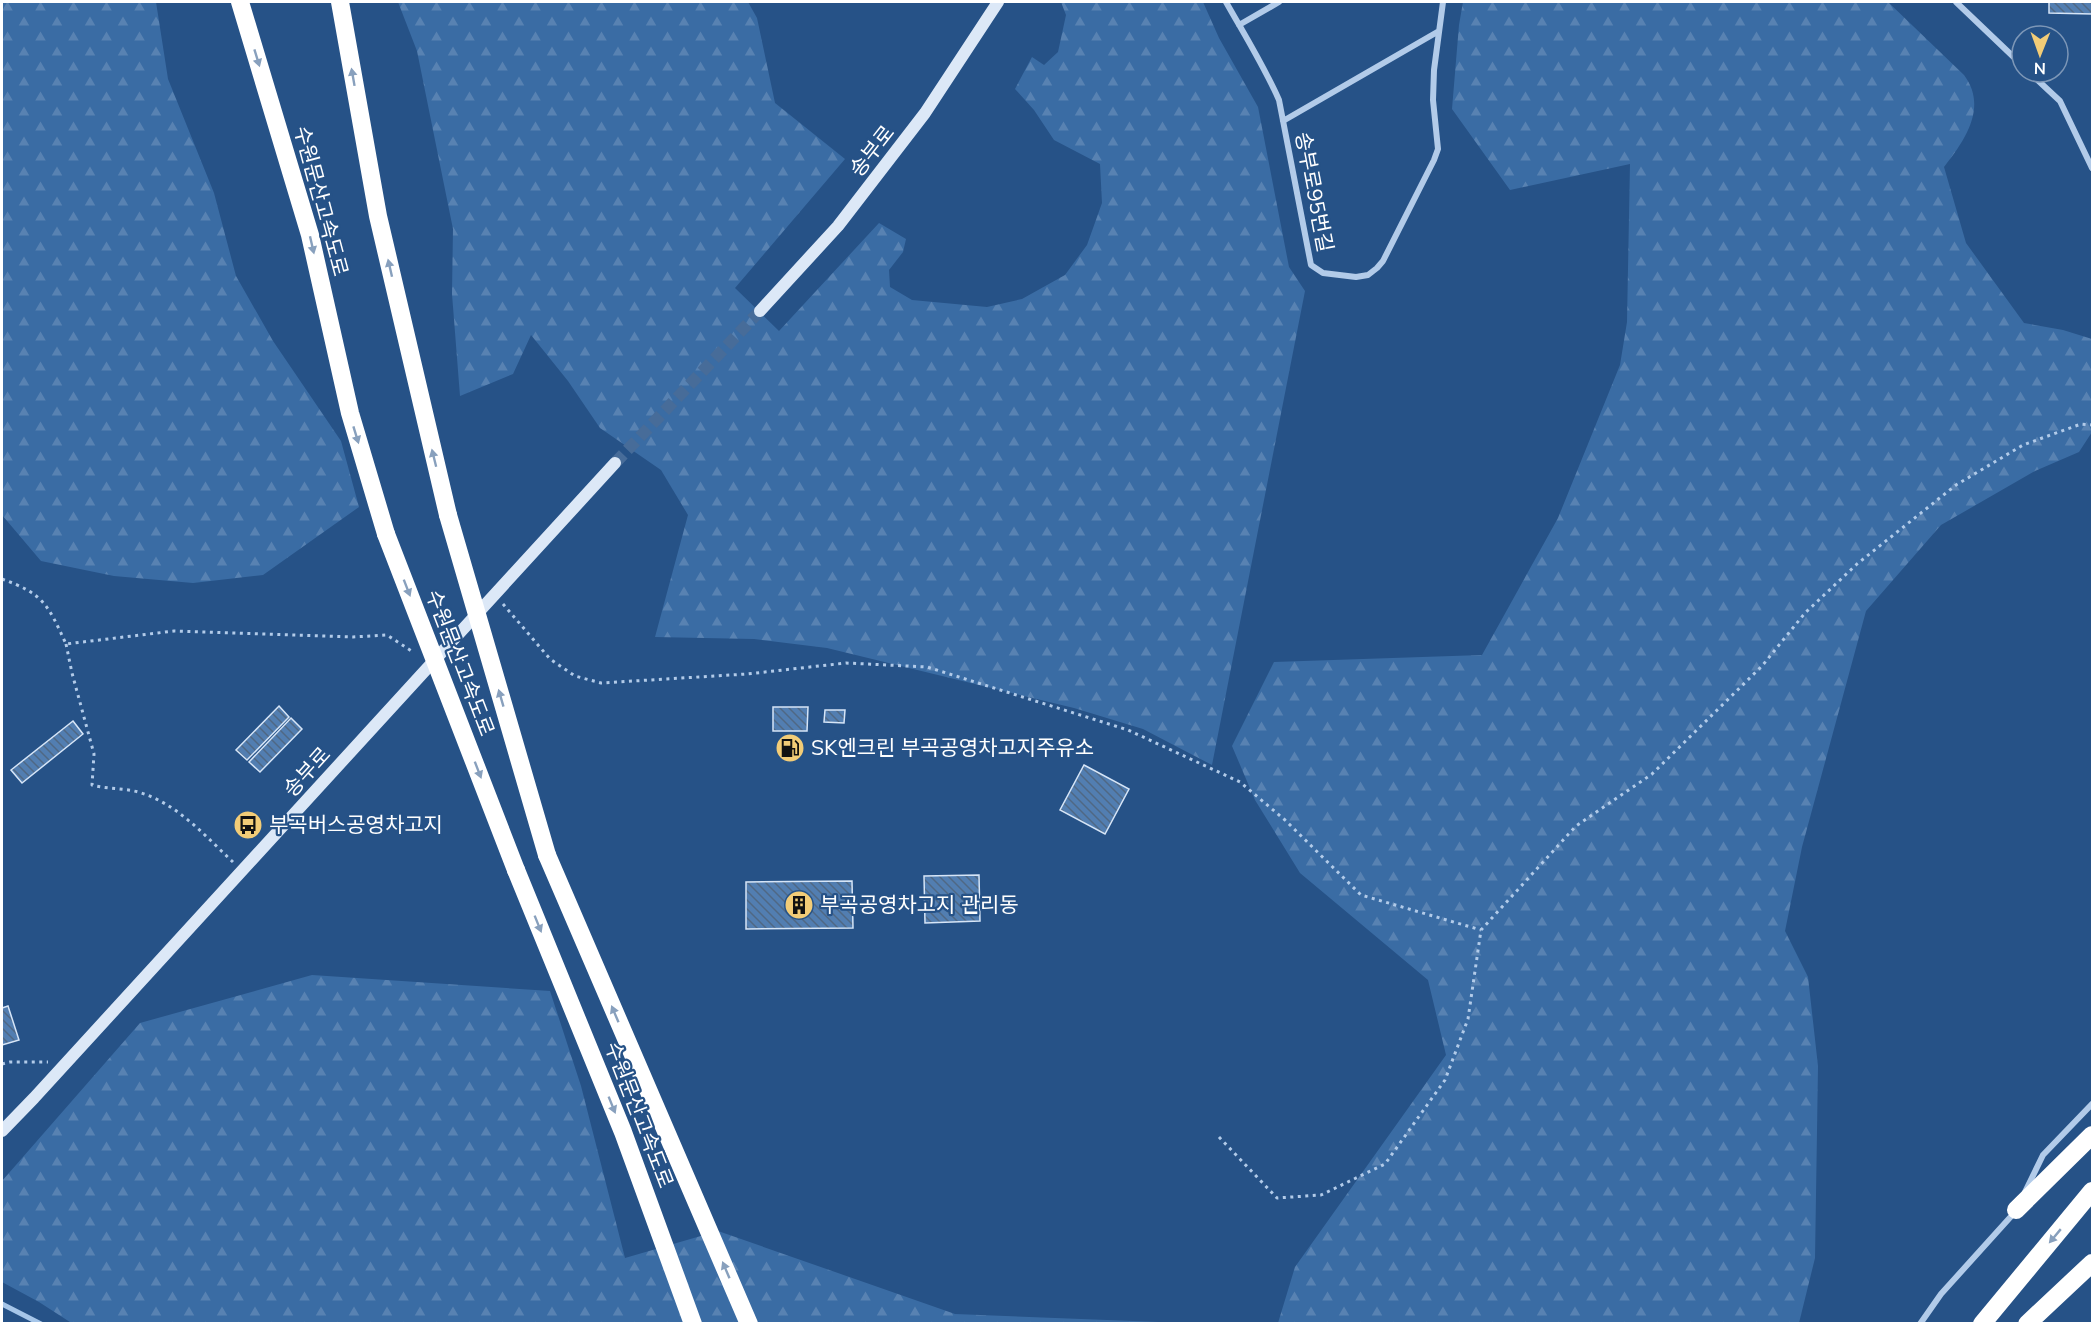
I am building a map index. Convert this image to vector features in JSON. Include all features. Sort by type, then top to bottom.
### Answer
[{"type":"highway","name":"수원문산고속도로","points":[[240,2],[310,236],[350,413],[386,534],[516,870],[623,1132],[693,1323]]},
{"type":"highway","name":"수원문산고속도로","points":[[340,2],[378,216],[448,515],[547,855],[749,1323]]},
{"type":"highway","points":[[2016,1210],[2092,1134]]},
{"type":"highway","points":[[1982,1323],[2092,1191]]},
{"type":"highway","points":[[2027,1323],[2092,1263]]},
{"type":"street","name":"송부로","points":[[760,311],[838,226],[918,123],[998,2]]},
{"type":"street","name":"송부로95번길","points":[[1226,2],[1268,75],[1279,99],[1311,265],[1323,273],[1356,277],[1368,275],[1383,261],[1438,149],[1433,100],[1434,70],[1443,2]]},
{"type":"street","points":[[1239,25],[1279,2]]},
{"type":"street","points":[[1956,2],[2010,54]]},
{"type":"street","points":[[1283,121],[1439,30]]},
{"type":"street","points":[[2042,84],[2060,101],[2092,168]]},
{"type":"street","name":"송부로","points":[[2,1131],[244,871],[615,464]]},
{"type":"street","points":[[1920,1323],[1941,1294],[2016,1210],[2043,1155],[2092,1104]]},
{"type":"path","points":[[1219,1137],[1278,1198],[1321,1195],[1385,1164],[1445,1080],[1468,1019],[1481,930],[1576,826],[1652,774],[1762,666],[1805,613],[1857,564],[1956,485],[2023,446],[2081,424],[2092,424]]},
{"type":"path","points":[[2,579],[36,594],[52,613],[66,644],[94,754],[92,786],[141,793],[164,804],[181,814],[244,871]]},
{"type":"path","points":[[495,595],[550,659],[575,676],[601,683],[747,674],[846,663],[927,667],[1128,730],[1240,782],[1285,820],[1361,894],[1481,930]]},
{"type":"path","points":[[66,644],[174,631],[353,637],[387,635],[400,642],[430,666]]},
{"type":"path","points":[[2,1064],[68,1062]]},
{"type":"green space","points":[[2,2],[156,2],[168,79],[214,193],[236,276],[273,341],[341,441],[359,507],[263,575],[193,583],[114,576],[41,561],[2,515]]},
{"type":"green space","points":[[398,2],[748,2],[757,18],[775,103],[845,159],[735,288],[779,331],[879,223],[906,239],[903,252],[889,270],[890,287],[912,300],[987,307],[1022,299],[1065,275],[1087,245],[1102,203],[1100,164],[1054,140],[1034,110],[1015,89],[1032,57],[1044,65],[1058,52],[1066,15],[1061,2],[1203,2],[1219,38],[1258,107],[1289,267],[1305,291],[1212,765],[1143,729],[1074,708],[827,648],[754,639],[655,637],[688,515],[661,470],[600,428],[568,381],[531,335],[513,374],[460,396],[452,294],[453,229],[417,51]]},
{"type":"green space","points":[[1463,2],[1888,2],[1964,75],[1971,87],[1974,111],[1971,123],[1959,146],[1944,167],[1966,243],[2024,323],[2063,330],[2092,339],[2092,432],[2079,452],[2035,471],[1941,525],[1866,611],[1802,847],[1785,931],[1808,977],[1818,1066],[1815,1258],[1799,1323],[1278,1323],[1295,1267],[1446,1055],[1428,980],[1300,873],[1255,800],[1232,746],[1274,662],[1482,655],[1558,518],[1620,365],[1627,322],[1630,164],[1510,190],[1452,109]]},
{"type":"green space","points":[[312,975],[550,991],[581,1086],[625,1258],[718,1231],[955,1314],[1162,1323],[73,1324],[2,1282],[2,1181],[140,1023]]},
{"type":"building","points":[[2049,2],[2092,2],[2092,14],[2049,13]]},
{"type":"building","points":[[279,706],[289,717],[247,760],[236,750]]},
{"type":"building","points":[[773,707],[808,707],[807,731],[773,731]]},
{"type":"building","points":[[825,710],[845,710],[844,723],[824,722]]},
{"type":"building","points":[[291,718],[302,729],[260,772],[249,762]]},
{"type":"building","points":[[73,721],[83,734],[22,783],[11,770]]},
{"type":"building","points":[[1084,765],[1129,789],[1105,834],[1060,810]]},
{"type":"building","points":[[979,875],[980,921],[925,923],[924,876]]},
{"type":"building","name":"부곡공영차고지 관리동","points":[[852,881],[853,928],[746,929],[746,882]]},
{"type":"building","points":[[8,1006],[19,1040],[2,1045],[2,1008]]},
{"type":"waterway","points":[[2,1304],[41,1324]]},
{"type":"tunnel","points":[[615,463],[760,311]]},
{"type":"place","name":"SK엔크린 부곡공영차고지주유소","points":[[790,748]]},
{"type":"place","name":"부곡버스공영차고지","points":[[248,825]]},
{"type":"place","name":"부곡공영차고지 관리동","points":[[799,905]]}]
